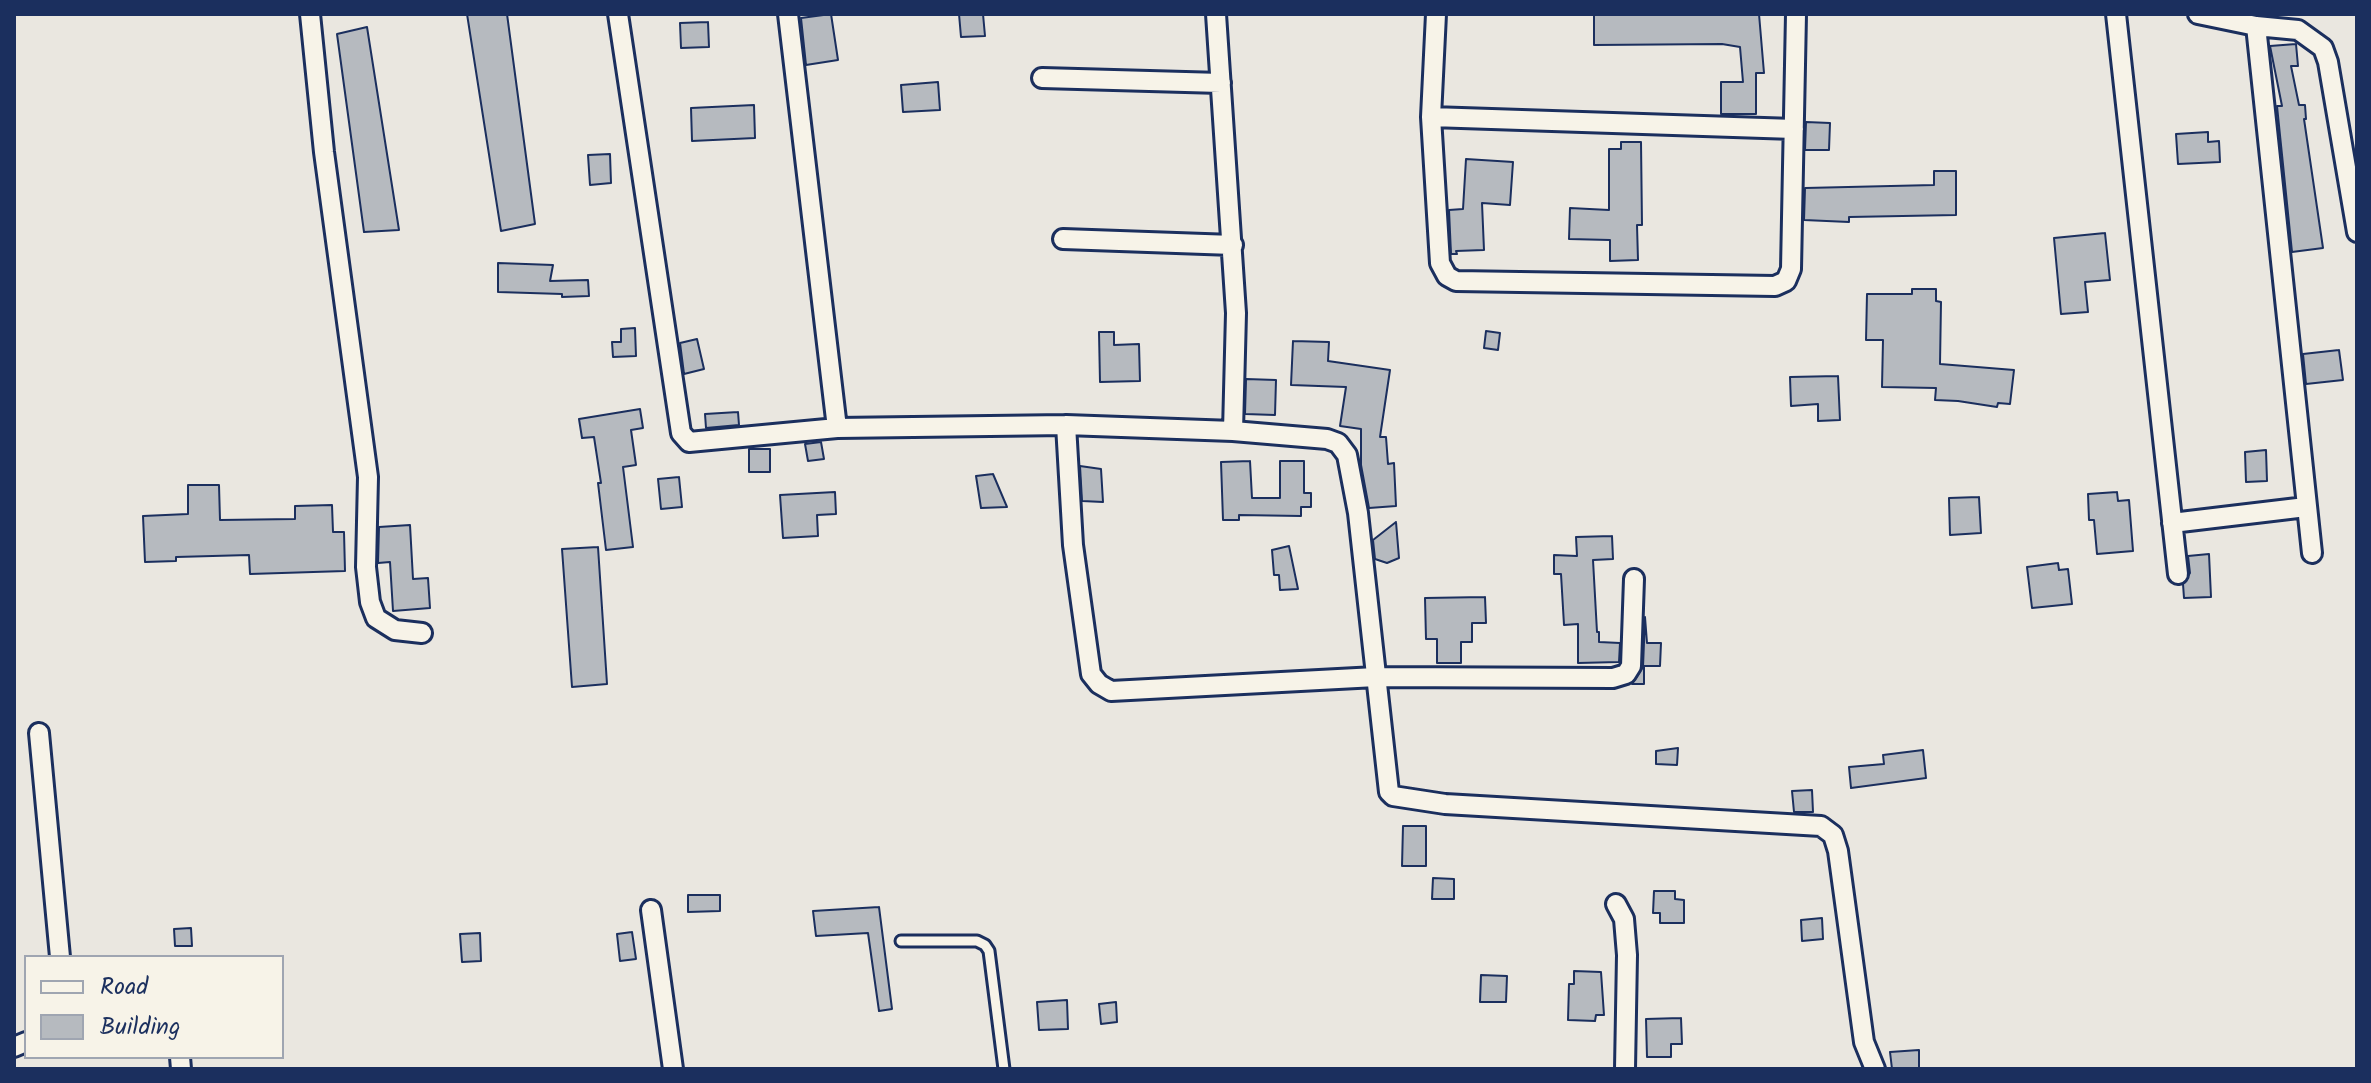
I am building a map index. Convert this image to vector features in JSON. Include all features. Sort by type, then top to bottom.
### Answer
[{"type":"street","points":[[310,14],[324,152],[368,477],[366,567],[370,602],[376,618],[395,630],[422,633]]},
{"type":"street","points":[[618,14],[684,439],[689,442],[837,428],[1066,425],[1233,431],[1327,439],[1338,443],[1347,455],[1358,513],[1387,786],[1393,796],[1445,804],[1821,826],[1833,835],[1838,851],[1864,1042],[1875,1069]]},
{"type":"street","points":[[788,14],[837,428]]},
{"type":"street","points":[[1216,14],[1236,313],[1233,431]]},
{"type":"street","points":[[1436,14],[1431,117],[1440,263],[1447,276],[1456,281],[1775,286],[1786,281],[1791,269],[1796,14]]},
{"type":"street","points":[[2116,14],[2178,574]]},
{"type":"street","points":[[2198,14],[2256,26],[2298,30],[2323,48],[2357,232]]},
{"type":"street","points":[[2256,26],[2312,553]]},
{"type":"street","points":[[1042,78],[1221,83]]},
{"type":"street","points":[[1431,117],[1794,129]]},
{"type":"street","points":[[1063,239],[1233,245]]},
{"type":"street","points":[[1066,425],[1073,545],[1091,674],[1099,684],[1111,691],[1376,677],[1613,678],[1626,674],[1631,666],[1634,579]]},
{"type":"street","points":[[2172,523],[2306,507]]},
{"type":"street","points":[[39,733],[60,955]]},
{"type":"street","points":[[1616,904],[1624,919],[1626,943],[1625,1069]]},
{"type":"street","points":[[651,910],[673,1069]]},
{"type":"lane","points":[[901,941],[977,941],[985,945],[989,951],[1004,1069]]},
{"type":"building","points":[[467,14],[507,14],[535,224],[501,231]]},
{"type":"building","points":[[831,14],[838,60],[806,65],[801,18]]},
{"type":"building","points":[[959,14],[983,14],[985,36],[961,37]]},
{"type":"building","points":[[1594,14],[1759,14],[1764,73],[1756,73],[1756,114],[1721,114],[1721,82],[1743,82],[1740,47],[1722,44],[1594,45]]},
{"type":"building","points":[[708,22],[709,47],[681,48],[680,23]]},
{"type":"building","points":[[367,27],[399,230],[364,232],[337,34]]},
{"type":"building","points":[[2296,44],[2298,66],[2291,66],[2299,105],[2305,105],[2304,119],[2323,248],[2292,252],[2277,106],[2282,106],[2270,46]]},
{"type":"building","points":[[938,82],[940,110],[903,112],[901,85]]},
{"type":"building","points":[[754,105],[755,138],[692,141],[691,108]]},
{"type":"building","points":[[1806,122],[1830,123],[1829,150],[1805,150]]},
{"type":"building","points":[[2208,132],[2208,142],[2219,141],[2220,162],[2178,164],[2176,134]]},
{"type":"building","points":[[1621,142],[1641,142],[1642,225],[1637,225],[1638,260],[1610,261],[1610,240],[1569,239],[1570,208],[1609,210],[1609,149],[1621,149]]},
{"type":"building","points":[[610,154],[611,183],[590,185],[588,155]]},
{"type":"building","points":[[1466,159],[1513,162],[1510,205],[1482,203],[1484,250],[1451,254],[1449,210],[1463,209]]},
{"type":"building","points":[[1934,171],[1956,171],[1956,215],[1849,217],[1849,222],[1804,220],[1805,188],[1934,185]]},
{"type":"building","points":[[2105,233],[2110,280],[2085,282],[2088,312],[2061,314],[2054,238]]},
{"type":"building","points":[[498,263],[553,265],[550,281],[588,280],[589,296],[498,292]]},
{"type":"building","points":[[1912,289],[1936,289],[1936,301],[1941,302],[1940,364],[2014,370],[2010,404],[1998,403],[1997,407],[1935,400],[1936,388],[1882,387],[1883,340],[1866,340],[1867,294],[1912,294]]},
{"type":"building","points":[[635,328],[636,356],[613,357],[612,342],[621,342],[621,329]]},
{"type":"building","points":[[1486,331],[1500,333],[1498,350],[1484,348]]},
{"type":"building","points":[[1099,332],[1114,332],[1114,345],[1139,344],[1140,381],[1100,382]]},
{"type":"building","points":[[697,339],[704,369],[684,374],[680,343]]},
{"type":"building","points":[[1293,341],[1329,342],[1328,361],[1390,370],[1380,437],[1386,437],[1388,464],[1394,463],[1396,506],[1369,508],[1361,465],[1361,429],[1340,426],[1346,387],[1291,385]]},
{"type":"building","points":[[2339,350],[2343,380],[2306,384],[2303,354]]},
{"type":"building","points":[[1838,376],[1840,420],[1818,421],[1818,404],[1791,406],[1790,377]]},
{"type":"building","points":[[1246,379],[1276,380],[1275,415],[1245,414]]},
{"type":"building","points":[[640,409],[643,428],[631,430],[636,465],[623,467],[633,547],[606,550],[594,437],[582,438],[579,419]]},
{"type":"building","points":[[738,412],[739,425],[706,428],[705,414]]},
{"type":"building","points":[[821,442],[824,459],[808,461],[805,444]]},
{"type":"building","points":[[749,449],[770,449],[770,472],[749,472]]},
{"type":"building","points":[[2266,450],[2267,481],[2246,482],[2245,452]]},
{"type":"building","points":[[1250,461],[1252,498],[1280,498],[1280,461],[1304,461],[1304,493],[1311,493],[1311,507],[1301,507],[1301,516],[1239,515],[1239,520],[1223,520],[1221,462]]},
{"type":"building","points":[[1080,466],[1101,469],[1103,502],[1082,501]]},
{"type":"building","points":[[993,474],[1007,507],[981,508],[976,476]]},
{"type":"building","points":[[679,477],[682,507],[661,509],[658,479]]},
{"type":"building","points":[[188,485],[219,485],[220,520],[295,519],[295,506],[332,505],[333,532],[344,532],[345,571],[250,574],[249,555],[176,557],[176,561],[145,562],[143,516],[188,514]]},
{"type":"building","points":[[835,492],[836,514],[817,515],[818,536],[783,538],[780,495]]},
{"type":"building","points":[[2117,492],[2118,501],[2129,500],[2133,551],[2097,554],[2094,520],[2089,520],[2088,494]]},
{"type":"building","points":[[1979,497],[1981,533],[1950,535],[1949,498]]},
{"type":"building","points":[[1396,522],[1399,558],[1387,563],[1375,559],[1373,540]]},
{"type":"building","points":[[410,525],[413,579],[428,578],[430,608],[393,611],[390,562],[378,563],[379,527]]},
{"type":"building","points":[[1612,536],[1613,559],[1593,560],[1597,632],[1599,642],[1620,643],[1619,662],[1578,663],[1578,624],[1564,625],[1561,574],[1554,574],[1554,555],[1577,556],[1576,537]]},
{"type":"building","points":[[1289,546],[1298,589],[1280,590],[1279,575],[1274,575],[1272,550]]},
{"type":"building","points":[[598,547],[607,684],[572,687],[562,549]]},
{"type":"building","points":[[2209,554],[2211,597],[2184,598],[2183,584],[2190,573],[2188,556]]},
{"type":"building","points":[[2058,563],[2059,570],[2068,569],[2072,604],[2032,608],[2027,567]]},
{"type":"building","points":[[1485,597],[1486,623],[1472,623],[1472,642],[1461,642],[1461,663],[1437,663],[1437,639],[1426,639],[1425,598]]},
{"type":"building","points":[[1645,617],[1647,643],[1661,643],[1660,666],[1644,666],[1644,684],[1632,684],[1643,667]]},
{"type":"building","points":[[1678,748],[1677,765],[1656,764],[1656,751]]},
{"type":"building","points":[[1923,750],[1926,778],[1851,788],[1849,767],[1884,764],[1883,755]]},
{"type":"building","points":[[1812,790],[1813,812],[1794,812],[1792,791]]},
{"type":"building","points":[[1403,826],[1426,826],[1426,866],[1402,866]]},
{"type":"building","points":[[1433,878],[1454,879],[1454,899],[1432,899]]},
{"type":"building","points":[[1654,891],[1675,891],[1675,899],[1684,900],[1684,923],[1660,923],[1660,913],[1653,913]]},
{"type":"building","points":[[688,895],[720,895],[720,911],[688,912]]},
{"type":"building","points":[[879,907],[892,1009],[879,1011],[868,933],[816,936],[813,911]]},
{"type":"building","points":[[1822,918],[1823,939],[1802,941],[1801,920]]},
{"type":"building","points":[[191,928],[192,946],[175,946],[174,929]]},
{"type":"building","points":[[632,932],[636,959],[620,961],[617,934]]},
{"type":"building","points":[[480,933],[481,961],[462,962],[460,934]]},
{"type":"building","points":[[1574,971],[1601,972],[1604,1015],[1596,1015],[1595,1021],[1568,1020],[1569,984],[1574,984]]},
{"type":"building","points":[[1481,975],[1507,976],[1506,1002],[1480,1002]]},
{"type":"building","points":[[1067,1000],[1068,1029],[1039,1030],[1037,1002]]},
{"type":"building","points":[[1116,1002],[1117,1022],[1101,1024],[1099,1004]]},
{"type":"building","points":[[1681,1018],[1682,1044],[1671,1044],[1671,1057],[1647,1057],[1646,1019]]},
{"type":"building","points":[[1919,1050],[1919,1069],[1892,1069],[1890,1052]]}]
